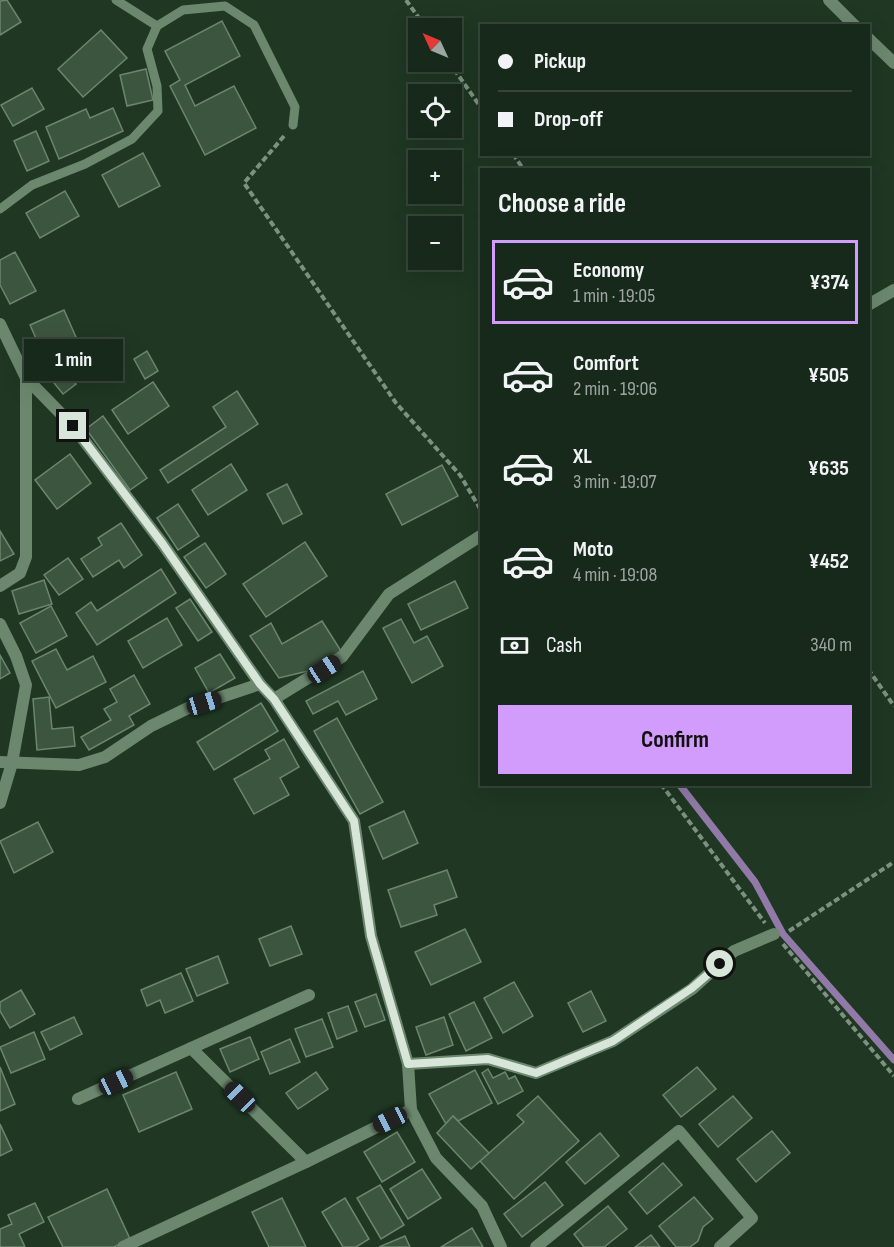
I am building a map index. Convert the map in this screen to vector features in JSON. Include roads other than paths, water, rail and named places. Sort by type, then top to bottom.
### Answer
[{"type":"street","points":[[829,0],[853,24]]},
{"type":"street","points":[[870,40],[894,63]]},
{"type":"street","points":[[870,304],[894,290]]},
{"type":"street","points":[[0,324],[26,378],[73,426],[156,534],[260,684],[274,699],[354,821],[371,936],[408,1064],[411,1110],[436,1158],[482,1206],[501,1247]]},
{"type":"street","points":[[0,586],[20,573],[26,557],[26,378]]},
{"type":"street","points":[[274,699],[342,657],[389,594],[480,536]]},
{"type":"street","points":[[0,624],[16,656],[26,685],[6,763],[0,803]]},
{"type":"street","points":[[6,763],[79,765],[105,757],[151,726],[188,708],[260,684]]},
{"type":"street","points":[[408,1064],[488,1059],[536,1073],[613,1041],[692,988],[734,951],[774,934]]},
{"type":"street","points":[[78,1100],[309,995]]},
{"type":"street","points":[[191,1048],[306,1162]]},
{"type":"street","points":[[123,1247],[306,1162],[411,1110]]},
{"type":"street","points":[[536,1247],[679,1131],[752,1218],[720,1247]]},
{"type":"lane","points":[[116,0],[157,26]]},
{"type":"lane","points":[[0,209],[32,184],[85,164],[132,139],[158,111],[156,86],[147,49],[157,26],[183,10],[225,6],[254,25],[295,107],[293,125]]},
{"type":"waterway","points":[[681,786],[755,882],[783,934],[894,1060]]}]
